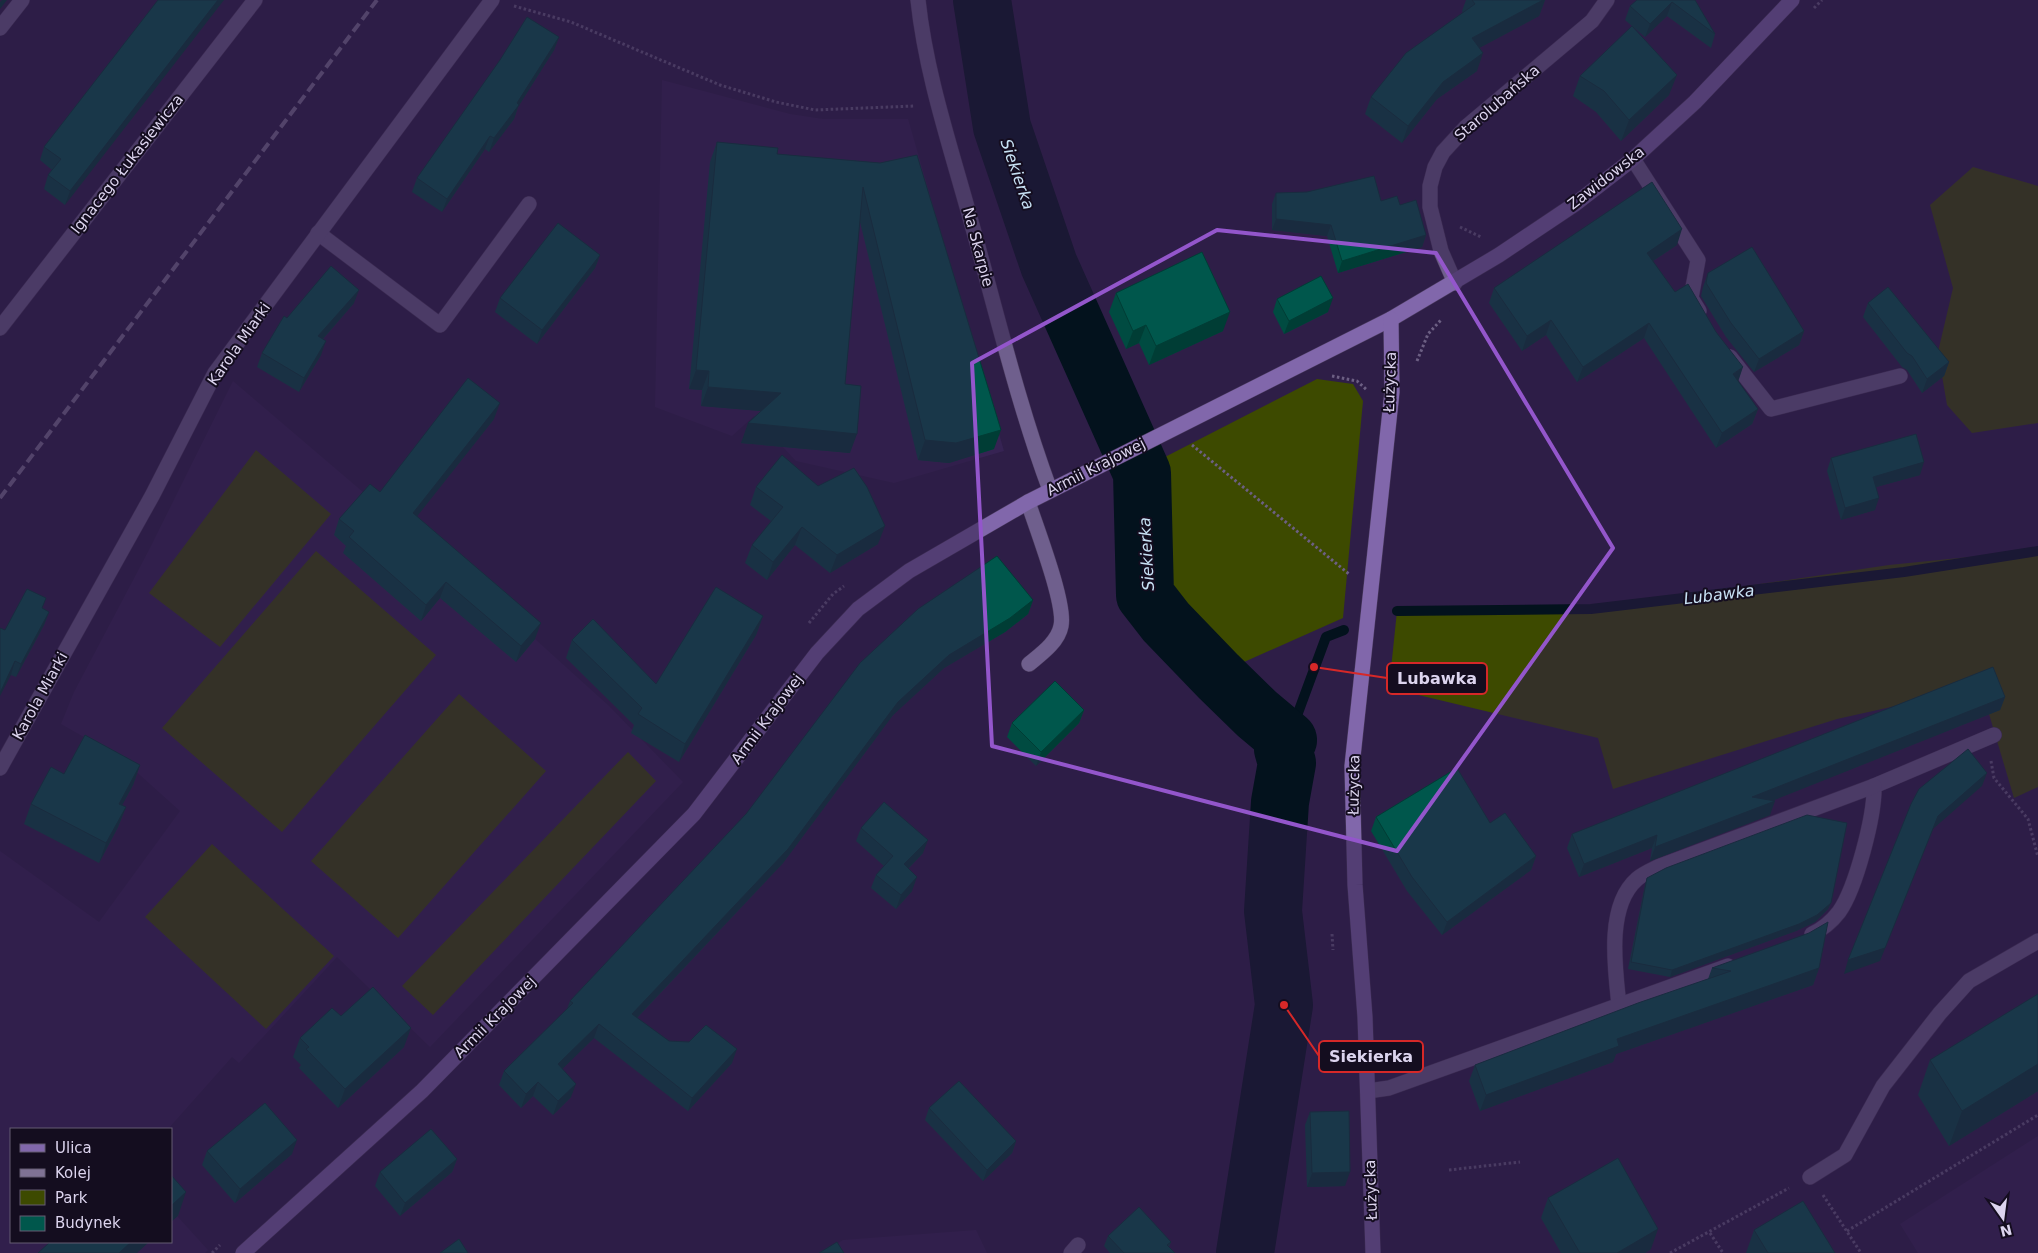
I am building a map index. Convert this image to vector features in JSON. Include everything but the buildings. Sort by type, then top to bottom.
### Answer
[{"type":"main road","name":"Zawidowska","points":[[1391,319],[1455,283],[1575,204],[1633,159],[1695,102],[1792,0]]},
{"type":"main road","name":"Armii Krajowej","points":[[243,1253],[422,1090],[694,814],[817,653],[858,609],[909,571],[1050,490],[1391,319]]},
{"type":"main road","name":"Łużycka","points":[[1373,1253],[1368,1091],[1355,885],[1352,766],[1392,392],[1391,319]]},
{"type":"street","points":[[0,28],[22,0]]},
{"type":"street","name":"Ignacego Łukasiewicza","points":[[0,328],[255,0]]},
{"type":"street","name":"Karola Miarki","points":[[0,768],[152,496],[216,373],[492,0]]},
{"type":"street","name":"Na Skarpie","points":[[918,0],[929,63],[939,102],[1032,442],[1050,490]]},
{"type":"street","name":"Starolubańska","points":[[1455,283],[1441,251],[1430,207],[1430,186],[1435,167],[1443,152],[1466,127],[1592,21],[1607,0]]},
{"type":"street","points":[[1633,159],[1698,260],[1692,298],[1705,320]]},
{"type":"street","points":[[318,233],[440,325],[530,204]]},
{"type":"street","points":[[1718,342],[1771,409],[1900,376]]},
{"type":"street","points":[[1028,502],[1050,570],[1061,616],[1061,626],[1057,636],[1048,648],[1029,664]]},
{"type":"street","points":[[1619,1005],[1616,957],[1618,914],[1625,894],[1637,879],[1660,866],[1874,786],[1994,735]]},
{"type":"street","points":[[1800,940],[1818,931],[1833,919],[1848,894],[1871,819],[1874,786]]},
{"type":"street","points":[[1810,1177],[1845,1154],[1883,1086],[1940,1014],[1969,981],[2038,941]]},
{"type":"street","points":[[1368,1091],[1388,1088],[1746,960]]},
{"type":"path","points":[[514,5],[571,22],[720,85],[776,102],[816,110],[904,108],[939,102]]},
{"type":"path","points":[[1455,223],[1468,233],[1485,236]]},
{"type":"path","points":[[1187,440],[1350,575]]},
{"type":"path","points":[[804,630],[833,594],[848,583]]},
{"type":"path","points":[[1977,743],[1991,761],[1994,778],[2028,819],[2038,857]]},
{"type":"path","points":[[1847,1231],[2038,1114]]},
{"type":"path","points":[[1449,1170],[1520,1162]]},
{"type":"path","points":[[1670,1253],[1810,1177],[1862,1253]]},
{"type":"path","points":[[1710,1232],[1723,1253]]},
{"type":"path","points":[[212,1253],[226,1240]]},
{"type":"highlighted area","points":[[1217,230],[1436,253],[1613,548],[1397,851],[992,746],[972,363]]},
{"type":"shaded area","points":[[662,80],[790,114],[823,119],[908,119],[1004,451],[894,483],[796,461],[754,416],[732,436],[655,407]]},
{"type":"shaded area","points":[[233,381],[535,639],[609,706],[683,782],[430,1047],[337,957],[239,1063],[232,1057],[169,1128],[10,1128],[10,1243],[172,1243],[172,1199],[180,1209],[178,1217],[208,1250],[205,1253],[0,1253],[0,851],[99,922],[180,811],[121,758],[61,724],[74,692],[150,548]]},
{"type":"shaded area","points":[[2038,1136],[2038,1253],[1918,1253],[1900,1224]]},
{"type":"shaded area","points":[[976,1230],[987,1253],[823,1253],[843,1240]]},
{"type":"green space","points":[[1973,167],[2038,186],[2038,423],[1972,433],[1947,405],[1938,352],[1953,288],[1930,205]]},
{"type":"green space","points":[[1317,379],[1353,384],[1363,401],[1343,618],[1244,662],[1172,589],[1163,458]]},
{"type":"green space","points":[[256,450],[331,514],[220,647],[149,593]]},
{"type":"green space","points":[[2038,550],[2038,787],[2014,798],[1981,687],[1837,719],[1613,789],[1598,738],[1389,688],[1397,611],[1591,609],[1889,565]]},
{"type":"green space","points":[[316,551],[436,655],[282,832],[162,728]]},
{"type":"green space","points":[[459,694],[546,771],[398,938],[311,861]]},
{"type":"green space","points":[[628,752],[656,781],[433,1015],[402,986]]},
{"type":"green space","points":[[212,844],[334,956],[266,1029],[145,917]]},
{"type":"waterway","name":"Siekierka","points":[[982,0],[1002,127],[1049,265],[1142,473],[1145,595],[1166,622],[1218,676],[1257,714],[1288,740],[1283,749],[1287,763],[1280,802],[1273,911],[1284,1005],[1245,1253]]},
{"type":"waterway","name":"Lubawka","points":[[1397,611],[1591,609],[1904,572],[2038,551]]},
{"type":"waterway","name":"Lubawka","points":[[1288,740],[1326,637],[1344,630]]},
{"type":"railway","points":[[0,498],[377,0]]},
{"type":"place","name":"Lubawka","points":[[1314,667]]},
{"type":"place","name":"Siekierka","points":[[1284,1005]]}]
